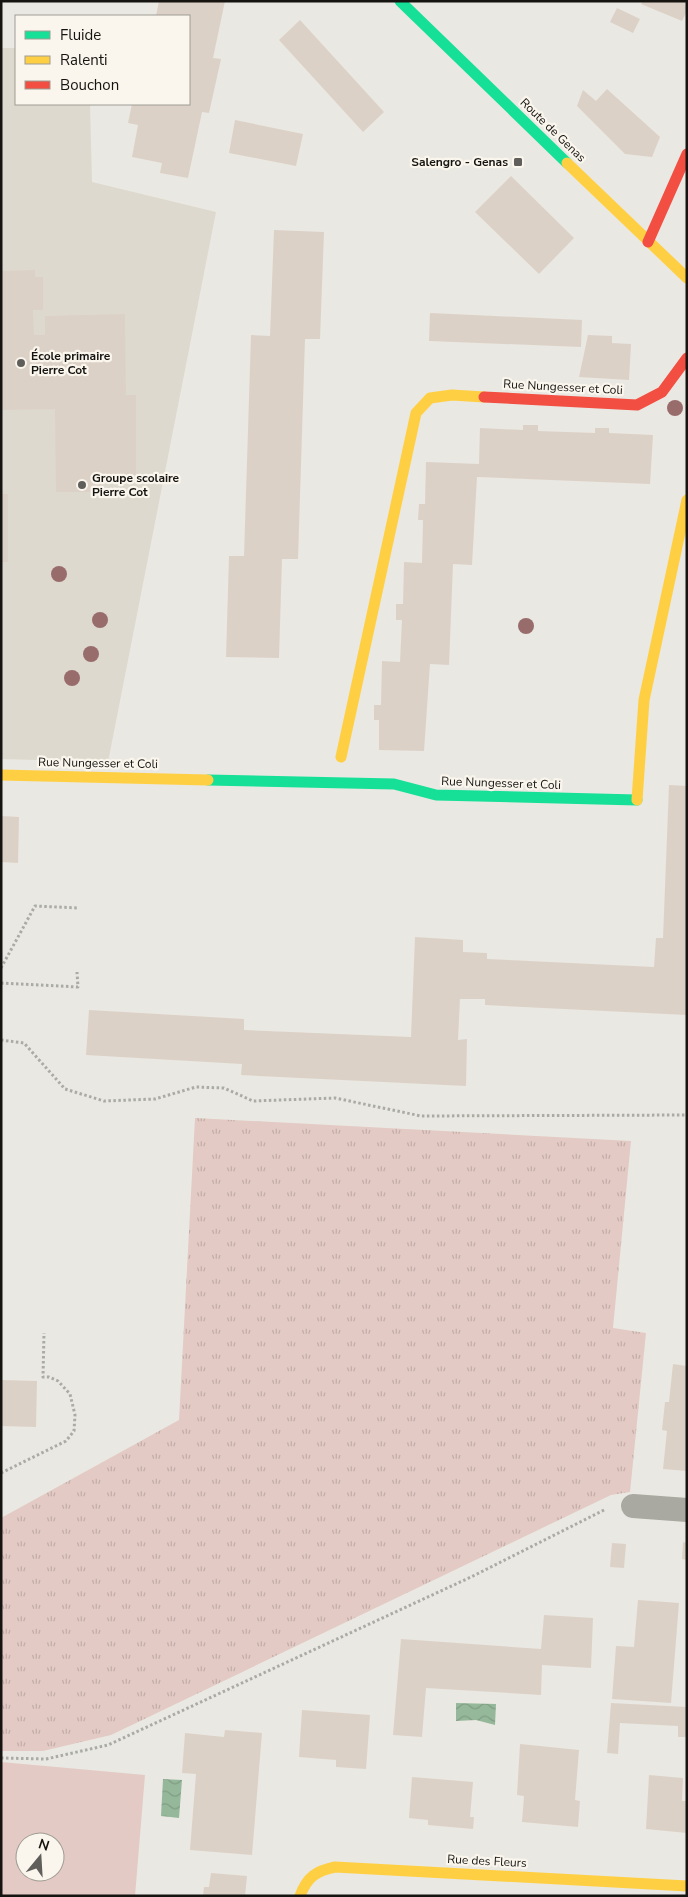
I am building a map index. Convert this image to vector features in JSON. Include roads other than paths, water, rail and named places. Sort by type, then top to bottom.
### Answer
[{"type":"street","name":"Route de Genas","points":[[400,1],[687,278]]},
{"type":"street","points":[[648,242],[687,154]]},
{"type":"street","name":"Rue Nungesser et Coli","points":[[341,757],[416,413],[430,398],[452,395],[637,405],[662,392],[687,358]]},
{"type":"street","name":"Rue Nungesser et Coli","points":[[1,775],[394,784],[436,795],[637,800],[644,700],[687,500]]},
{"type":"street","points":[[633,1506],[687,1510]]},
{"type":"street","name":"Rue des Fleurs","points":[[300,1896],[304,1883],[316,1871],[335,1867],[687,1886]]},
{"type":"water","points":[[456,1703],[496,1704],[495,1725],[476,1720],[456,1721]]},
{"type":"water","points":[[163,1779],[182,1780],[179,1818],[161,1816]]},
{"type":"place","name":"Salengro - Genas","points":[[518,162]]},
{"type":"place","name":"École primaire Pierre Cot","points":[[21,363]]},
{"type":"place","name":"Groupe scolaire Pierre Cot","points":[[82,485]]}]
